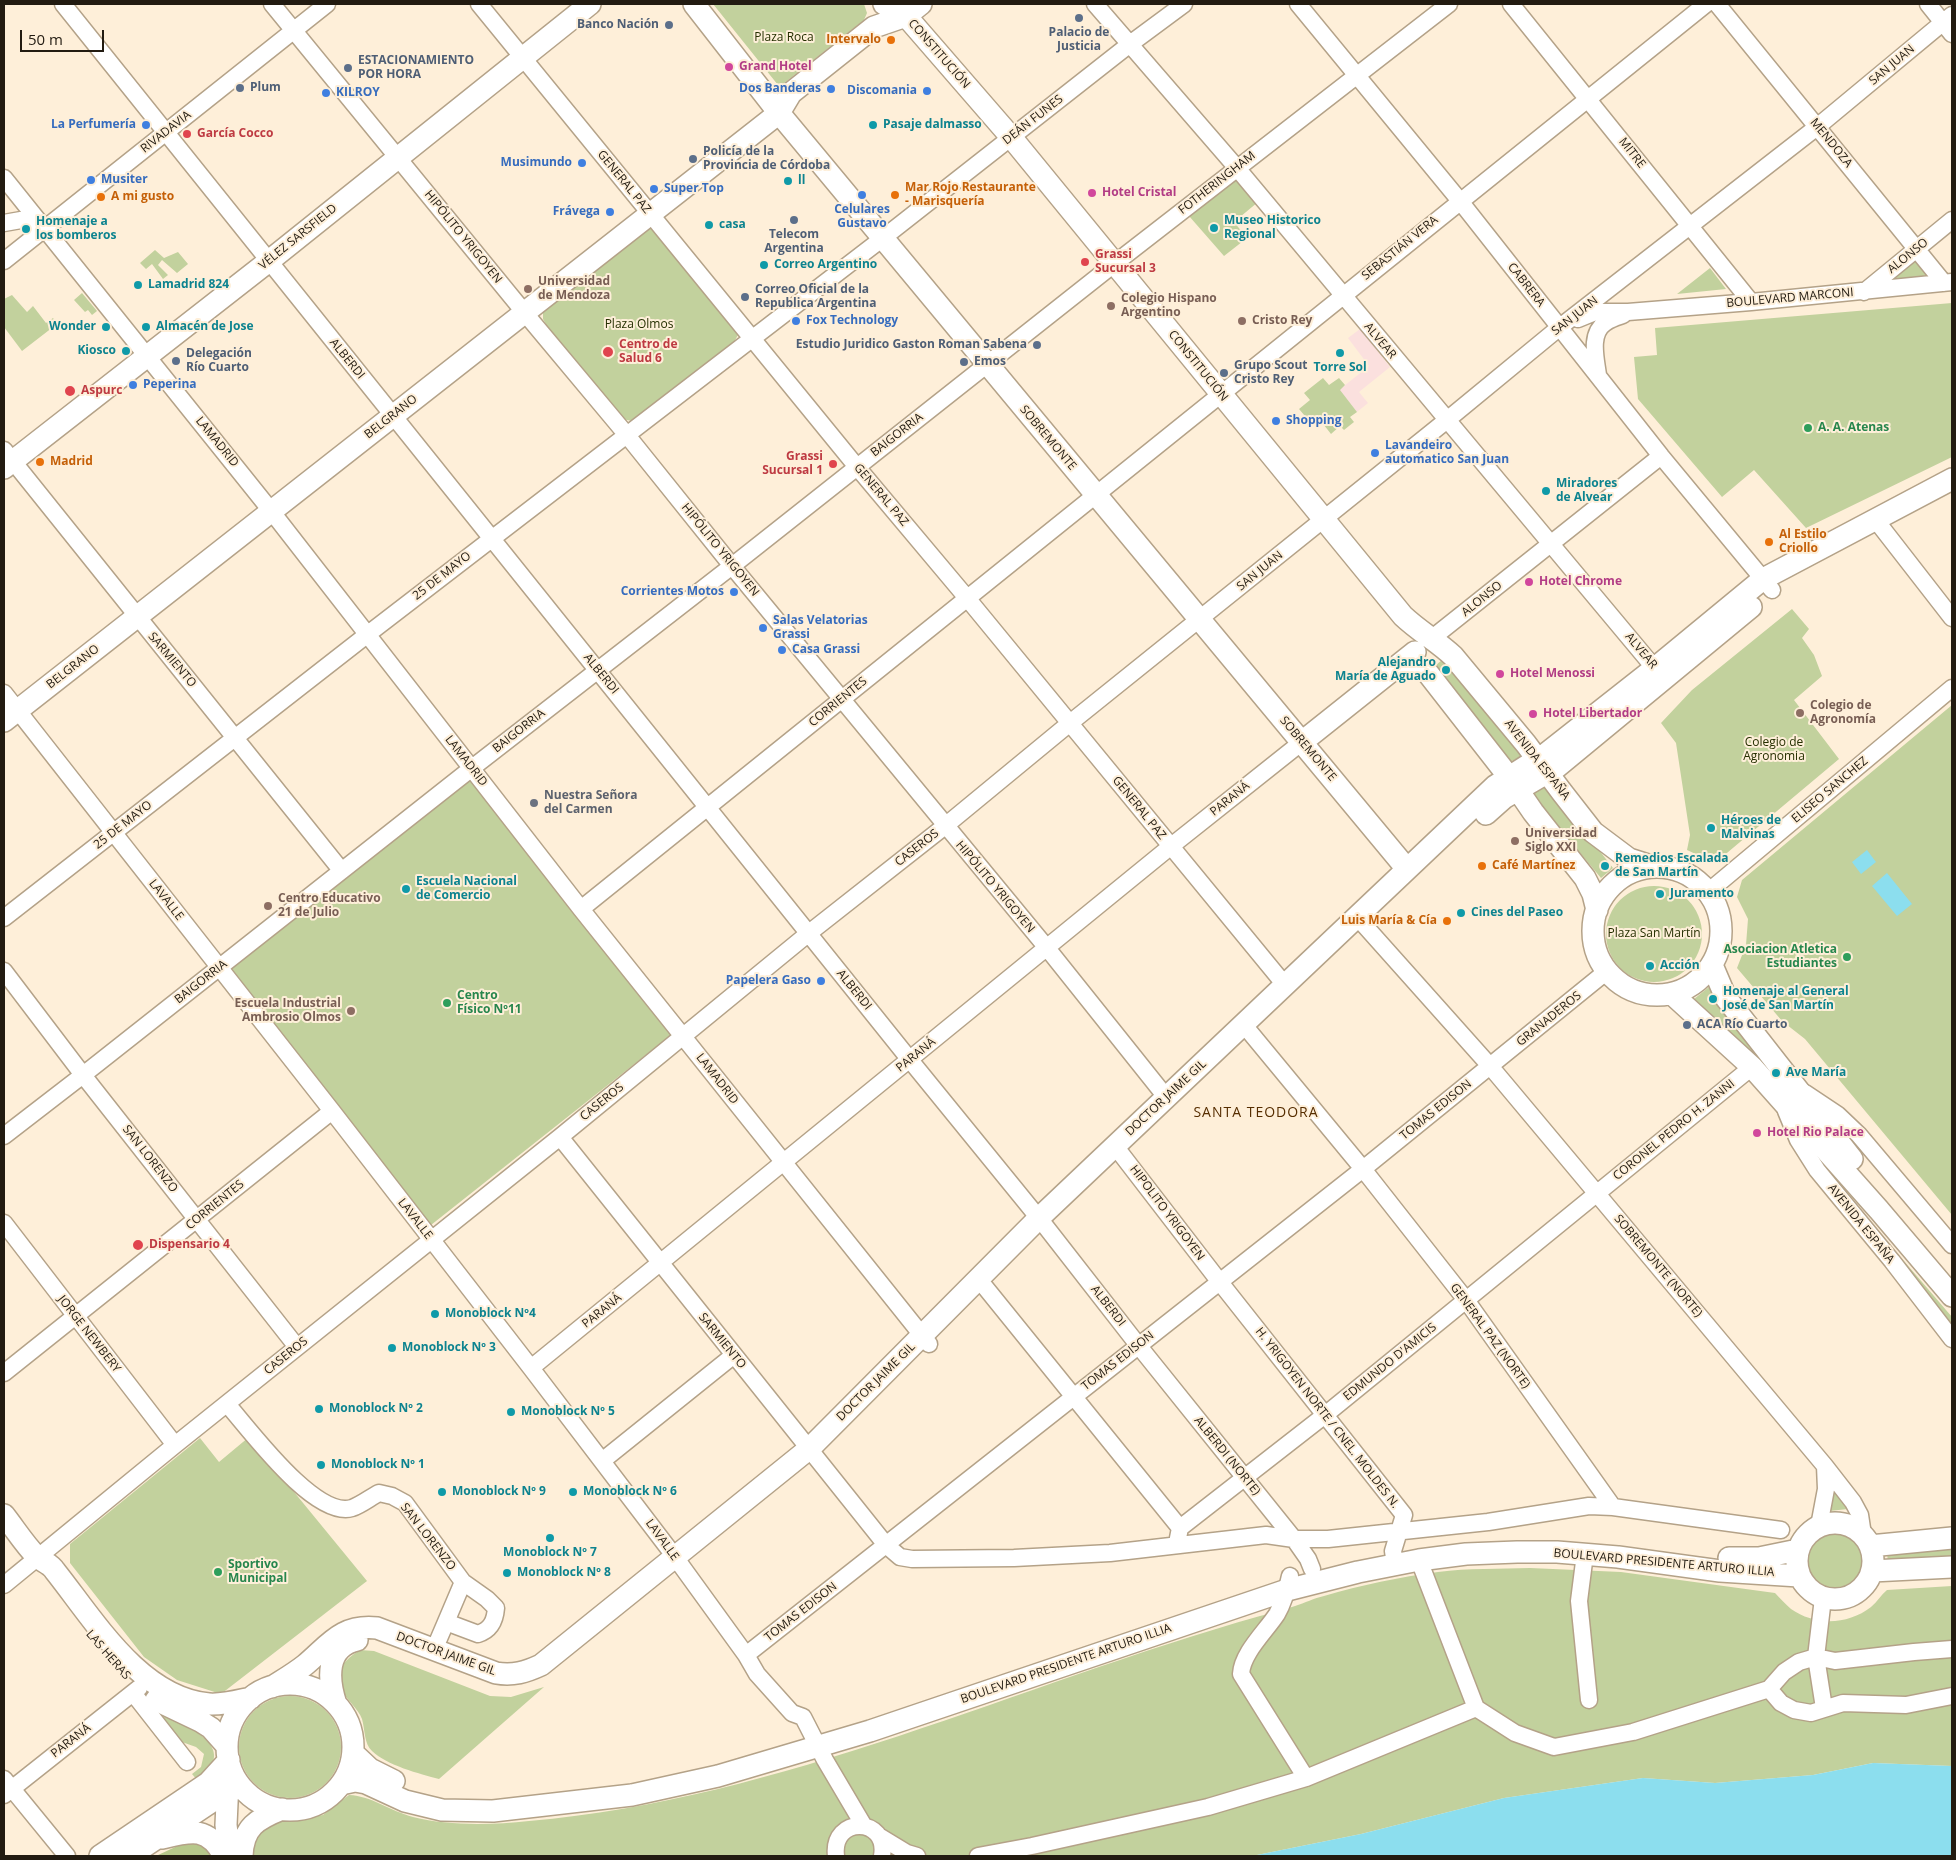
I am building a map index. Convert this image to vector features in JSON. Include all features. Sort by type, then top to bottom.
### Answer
[{"type":"main road","name":"VÉLEZ SARSFIELD","points":[[7,460],[269,261],[590,4]]},
{"type":"main road","name":"SOBREMONTE","points":[[694,4],[778,112],[1407,869]]},
{"type":"main road","name":"CONSTITUCIÓN","points":[[884,4],[914,10],[1011,137],[1323,520],[1404,616],[1418,631],[1431,640]]},
{"type":"main road","name":"BELGRANO","points":[[11,716],[778,112],[791,93],[874,27],[914,10]]},
{"type":"main road","points":[[1360,921],[1504,798],[1513,783],[1542,767],[1660,674],[1767,584],[1879,525],[1952,479]]},
{"type":"main road","points":[[1879,525],[1952,496]]},
{"type":"main road","name":"ALONSO","points":[[1302,742],[1431,640]]},
{"type":"main road","name":"AVENIDA ESPAÑA","points":[[1431,640],[1440,644],[1453,656],[1526,744],[1594,832],[1629,859],[1654,867]]},
{"type":"main road","points":[[1405,661],[1427,672],[1513,783],[1586,878],[1597,910]]},
{"type":"main road","name":"DOCTOR JAIME GIL","points":[[336,1704],[330,1686],[332,1662],[341,1648],[353,1640],[366,1638],[377,1640],[494,1684],[508,1686],[523,1685],[547,1674],[813,1452],[1042,1222],[1360,921],[1407,869],[1495,786],[1513,783]]},
{"type":"main road","points":[[1654,867],[1674,869],[1693,878],[1708,892],[1718,909],[1722,928],[1720,947],[1712,965],[1698,981],[1672,994],[1660,996],[1640,993],[1622,985],[1607,972],[1597,953],[1593,932],[1597,910],[1606,894],[1619,880],[1635,871],[1654,867]]},
{"type":"main road","name":"DOCTOR JAIME GIL","points":[[1119,1150],[1166,1098],[1247,1029],[1284,985],[1360,921]]},
{"type":"main road","name":"AVENIDA ESPAÑA","points":[[1712,965],[1726,998],[1788,1093],[1879,1210],[1952,1296]]},
{"type":"main road","name":"AVENIDA ESPAÑA","points":[[1672,994],[1752,1067],[1788,1093],[1847,1154],[1952,1275]]},
{"type":"main road","name":"DOCTOR JAIME GIL","points":[[925,1340],[985,1287],[1042,1222]]},
{"type":"main road","name":"LAS HERAS","points":[[4,1515],[38,1558],[53,1568],[122,1654],[148,1679],[174,1694],[209,1704],[251,1698]]},
{"type":"main road","points":[[1834,1523],[1845,1524],[1855,1528],[1867,1541],[1873,1558],[1872,1571],[1858,1591],[1847,1597],[1824,1598],[1813,1593],[1799,1576],[1796,1560],[1798,1550],[1804,1538],[1820,1526],[1834,1523]]},
{"type":"main road","points":[[1867,1541],[1952,1538]]},
{"type":"main road","name":"BOULEVARD PRESIDENTE ARTURO ILLIA","points":[[341,1784],[355,1781],[366,1783],[405,1801],[442,1810],[493,1811],[632,1795],[718,1776],[816,1741],[1288,1583],[1465,1542],[1558,1539],[1636,1546],[1722,1558],[1759,1558],[1798,1550]]},
{"type":"main road","name":"BOULEVARD PRESIDENTE ARTURO ILLIA","points":[[1288,1583],[1310,1565],[1357,1558],[1394,1557],[1419,1560],[1466,1554],[1557,1552],[1667,1562],[1720,1571],[1799,1576]]},
{"type":"main road","name":"LAS HERAS","points":[[38,1558],[43,1576],[136,1691],[194,1717],[211,1728],[229,1758]]},
{"type":"main road","name":"DOCTOR JAIME GIL","points":[[272,1687],[304,1666],[332,1639],[350,1630],[367,1627],[377,1628],[496,1673],[507,1675],[531,1670],[541,1665],[678,1563]]},
{"type":"main road","points":[[1872,1571],[1952,1567]]},
{"type":"main road","points":[[230,1856],[226,1825],[233,1790],[229,1758],[230,1728],[238,1711],[251,1698],[272,1687],[289,1684],[306,1686],[322,1693],[336,1704],[346,1718],[352,1735],[353,1753],[349,1769],[341,1784],[326,1799],[307,1808],[282,1809],[262,1804],[233,1790]]},
{"type":"main road","name":"BOULEVARD PRESIDENTE ARTURO ILLIA","points":[[353,1753],[370,1769],[426,1794],[444,1798],[492,1798],[630,1782],[816,1741]]},
{"type":"main road","points":[[100,1856],[208,1783],[229,1758]]},
{"type":"main road","points":[[130,1856],[233,1790]]},
{"type":"main road","points":[[242,1856],[245,1838],[249,1829],[266,1815],[282,1809]]},
{"type":"main road","points":[[154,1839],[183,1833],[202,1833],[217,1844],[224,1856]]},
{"type":"street","name":"ALBERDI","points":[[63,4],[1042,1222],[1138,1346]]},
{"type":"street","name":"HIPÓLITO YRIGOYEN","points":[[272,4],[1047,948],[1166,1098]]},
{"type":"street","name":"RIVADAVIA","points":[[4,261],[327,4]]},
{"type":"street","name":"GENERAL PAZ","points":[[479,4],[1284,985]]},
{"type":"street","name":"ALVEAR","points":[[1095,4],[1237,168],[1660,674]]},
{"type":"street","name":"DEÁN FUNES","points":[[883,238],[1130,44],[1184,4]]},
{"type":"street","name":"CABRERA","points":[[1298,4],[1460,201],[1661,456],[1767,584]]},
{"type":"street","name":"FOTHERINGHAM","points":[[987,365],[1449,4]]},
{"type":"street","name":"MITRE","points":[[1511,4],[1590,99],[1751,302]]},
{"type":"street","name":"SEBASTIÁN VERA","points":[[1096,495],[1220,393],[1590,99],[1706,4]]},
{"type":"street","name":"MENDOZA","points":[[1717,4],[1917,249],[1948,282]]},
{"type":"street","points":[[1928,4],[1949,24]]},
{"type":"street","name":"SAN JUAN","points":[[1199,619],[1560,327],[1949,24]]},
{"type":"street","name":"LAMADRID","points":[[4,178],[272,512],[581,909],[925,1340]]},
{"type":"street","points":[[4,223],[21,220],[45,227]]},
{"type":"street","name":"ALONSO","points":[[1864,292],[1952,220]]},
{"type":"street","points":[[4,245],[16,242],[45,227]]},
{"type":"street","name":"25 DE MAYO","points":[[4,918],[626,434],[883,238]]},
{"type":"street","name":"BOULEVARD MARCONI","points":[[1560,327],[1595,312],[1628,312],[1751,302],[1948,282]]},
{"type":"street","name":"BOULEVARD MARCONI","points":[[1598,375],[1594,346],[1597,333],[1604,323],[1628,312]]},
{"type":"street","name":"BAIGORRIA","points":[[4,1136],[987,365]]},
{"type":"street","name":"ALONSO","points":[[1431,640],[1661,456]]},
{"type":"street","name":"SARMIENTO","points":[[7,460],[236,737],[341,870]]},
{"type":"street","name":"CORRIENTES","points":[[581,909],[1096,495]]},
{"type":"street","points":[[1879,525],[1952,618]]},
{"type":"street","name":"CASEROS","points":[[4,1585],[1199,619]]},
{"type":"street","name":"ELISEO SANCHEZ","points":[[1708,892],[1952,688]]},
{"type":"street","name":"LAVALLE","points":[[4,693],[11,716],[113,833],[332,1111],[602,1461],[746,1655],[757,1674],[792,1714],[803,1717],[864,1826]]},
{"type":"street","name":"PARANÁ","points":[[531,1368],[782,1162],[1302,742]]},
{"type":"street","points":[[1360,921],[1490,1066]]},
{"type":"street","name":"SAN LORENZO","points":[[4,971],[83,1075],[297,1347]]},
{"type":"street","name":"GRANADEROS","points":[[1490,1066],[1607,972]]},
{"type":"street","points":[[1247,1029],[1363,1169]]},
{"type":"street","name":"TOMAS EDISON","points":[[746,1655],[1363,1169],[1490,1066]]},
{"type":"street","name":"SOBREMONTE (NORTE)","points":[[1490,1066],[1826,1466],[1853,1502],[1860,1515],[1867,1541]]},
{"type":"street","name":"CORONEL PEDRO H. ZANNI","points":[[1596,1193],[1752,1067]]},
{"type":"street","name":"AVENIDA ESPAÑA","points":[[1788,1093],[1838,1115],[1859,1135],[1952,1245]]},
{"type":"street","name":"AVENIDA ESPAÑA","points":[[1788,1093],[1798,1140],[1817,1170],[1892,1261],[1952,1339]]},
{"type":"street","name":"CORRIENTES","points":[[4,1373],[332,1111]]},
{"type":"street","name":"SARMIENTO","points":[[560,1137],[886,1545],[900,1557],[912,1559],[1014,1558],[1110,1553],[1266,1535],[1294,1539],[1328,1539],[1488,1522],[1589,1506],[1613,1507],[1781,1530]]},
{"type":"street","name":"HIPOLITO YRIGOYEN","points":[[1119,1150],[1219,1281]]},
{"type":"street","name":"GENERAL PAZ (NORTE)","points":[[1363,1169],[1466,1300],[1613,1507]]},
{"type":"street","name":"EDMUNDO D'AMICIS","points":[[1180,1528],[1325,1415],[1596,1193]]},
{"type":"street","name":"JORGE NEWBERY","points":[[4,1223],[175,1445]]},
{"type":"street","name":"H. YRIGOYEN NORTE / CNEL. MOLDES N.","points":[[1219,1281],[1404,1515],[1394,1557]]},
{"type":"street","points":[[985,1287],[1180,1528],[1177,1545]]},
{"type":"street","name":"ALBERDI (NORTE)","points":[[1138,1346],[1294,1539],[1310,1565]]},
{"type":"street","points":[[602,1461],[734,1355]]},
{"type":"street","name":"SAN LORENZO","points":[[227,1404],[296,1483],[314,1497],[334,1507],[352,1508],[379,1493],[392,1496],[404,1503],[463,1582],[496,1608],[495,1620],[486,1632],[478,1634],[446,1622]]},
{"type":"street","points":[[1820,1526],[1826,1489],[1826,1466]]},
{"type":"street","points":[[1255,1536],[1283,1546],[1310,1565]]},
{"type":"street","points":[[1585,1554],[1579,1601],[1589,1700]]},
{"type":"street","points":[[1419,1560],[1476,1708],[1515,1733],[1554,1747],[1633,1732],[1769,1689],[1784,1672],[1799,1662],[1816,1657],[1835,1661],[1952,1649]]},
{"type":"street","name":"SAN LORENZO","points":[[434,1650],[463,1582]]},
{"type":"street","points":[[1288,1583],[1284,1601],[1246,1658],[1241,1674],[1306,1778]]},
{"type":"street","points":[[1824,1598],[1816,1657],[1824,1708]]},
{"type":"street","points":[[1769,1689],[1781,1703],[1794,1710],[1811,1712],[1843,1703],[1906,1705],[1952,1696]]},
{"type":"street","name":"PARANÁ","points":[[6,1788],[136,1691]]},
{"type":"street","name":"LAS HERAS","points":[[136,1691],[188,1762]]},
{"type":"street","points":[[978,1856],[1032,1846],[1208,1806],[1306,1778],[1476,1708]]},
{"type":"street","points":[[6,1788],[67,1856]]},
{"type":"street","points":[[835,1856],[837,1840],[854,1806]]},
{"type":"street","points":[[842,1833],[848,1828],[864,1826],[875,1831],[882,1842],[882,1856]]},
{"type":"street","points":[[879,1836],[918,1856]]},
{"type":"shaded area","points":[[1360,329],[1390,367],[1359,392],[1368,403],[1357,412],[1339,390],[1369,366],[1348,338]]},
{"type":"green space","name":"Plaza Roca","points":[[713,4],[864,4],[867,13],[864,20],[783,84],[778,85]]},
{"type":"green space","points":[[1238,176],[1258,202],[1234,222],[1247,238],[1224,256],[1189,216]]},
{"type":"green space","name":"Plaza Olmos","points":[[648,226],[655,228],[737,327],[738,335],[734,342],[632,421],[622,419],[547,326],[543,319],[543,311]]},
{"type":"green space","points":[[155,250],[164,258],[178,252],[188,264],[177,273],[162,260],[158,265],[168,275],[163,279],[152,264],[146,269],[140,263]]},
{"type":"green space","points":[[1916,255],[1936,279],[1875,286]]},
{"type":"green space","points":[[1710,268],[1726,289],[1677,294]]},
{"type":"green space","points":[[82,293],[97,311],[92,315],[88,310],[85,312],[74,300]]},
{"type":"green space","points":[[12,295],[27,312],[33,306],[46,323],[53,318],[57,324],[22,351],[4,327],[4,299]]},
{"type":"green space","name":"A. A. Atenas","points":[[1952,303],[1952,457],[1806,528],[1754,470],[1722,497],[1638,399],[1634,357],[1657,355],[1655,328]]},
{"type":"green space","points":[[1323,378],[1329,385],[1339,378],[1345,385],[1340,390],[1357,412],[1350,417],[1354,422],[1344,430],[1340,426],[1331,434],[1320,420],[1318,421],[1315,418],[1310,422],[1299,409],[1310,400],[1304,393]]},
{"type":"green space","name":"Colegio de Agronomia","points":[[1792,609],[1809,629],[1802,638],[1814,655],[1822,676],[1794,700],[1839,759],[1715,863],[1687,850],[1690,835],[1676,743],[1661,723],[1692,690]]},
{"type":"green space","points":[[1446,657],[1525,754],[1510,762],[1432,668]]},
{"type":"green space","name":"Asociacion Atletica Estudiantes","points":[[1952,705],[1952,1215],[1805,1039],[1782,1021],[1737,968],[1746,945],[1748,919],[1737,897],[1742,880]]},
{"type":"green space","name":"Centro Físico Nº11","points":[[471,779],[671,1035],[431,1225],[231,968]]},
{"type":"green space","points":[[1548,785],[1613,868],[1601,878],[1531,794]]},
{"type":"green space","name":"Plaza San Martín","points":[[1654,886],[1672,890],[1688,900],[1698,916],[1702,934],[1698,952],[1688,968],[1672,978],[1654,982],[1636,978],[1620,968],[1610,952],[1606,934],[1610,916],[1620,900],[1636,890]]},
{"type":"green space","points":[[1709,987],[1803,1113],[1694,999]]},
{"type":"green space","points":[[1825,1169],[1952,1317],[1952,1328]]},
{"type":"green space","name":"Sportivo Municipal","points":[[249,1437],[367,1581],[221,1694],[177,1680],[144,1657],[70,1563],[70,1544],[200,1438],[219,1462]]},
{"type":"green space","points":[[1834,1486],[1848,1509],[1829,1511]]},
{"type":"green space","points":[[1828,1533],[1840,1533],[1850,1537],[1858,1545],[1862,1561],[1858,1577],[1850,1585],[1840,1589],[1828,1589],[1818,1585],[1810,1577],[1806,1567],[1806,1555],[1810,1545],[1818,1537]]},
{"type":"green space","points":[[1952,1547],[1952,1562],[1888,1564],[1887,1552]]},
{"type":"green space","points":[[1530,1568],[1621,1572],[1775,1593],[1800,1615],[1821,1621],[1842,1620],[1862,1613],[1873,1605],[1887,1590],[1952,1586],[1952,1766],[1873,1763],[1813,1775],[1715,1783],[1643,1778],[1504,1798],[1361,1834],[1252,1856],[253,1856],[255,1836],[266,1824],[323,1815],[349,1795],[365,1798],[413,1817],[456,1823],[485,1824],[529,1821],[623,1809],[716,1789],[808,1765],[1169,1644],[1338,1592],[1409,1576],[1438,1572],[1472,1569]]},
{"type":"green space","points":[[360,1650],[374,1651],[490,1696],[511,1697],[544,1687],[439,1779],[394,1765],[378,1756],[369,1748],[362,1719],[344,1694],[339,1677],[345,1662]]},
{"type":"green space","points":[[290,1696],[309,1700],[326,1711],[337,1728],[341,1747],[337,1766],[326,1783],[309,1794],[290,1798],[271,1794],[254,1783],[243,1766],[239,1747],[243,1728],[254,1711],[271,1700]]},
{"type":"green space","points":[[159,1713],[189,1728],[208,1741],[213,1750],[214,1759],[209,1770],[198,1781],[192,1774],[201,1767],[204,1754],[196,1747],[182,1742]]},
{"type":"green space","points":[[188,1841],[198,1843],[216,1856],[156,1856]]},
{"type":"water","points":[[1867,850],[1876,862],[1861,874],[1852,862]]},
{"type":"water","points":[[1887,873],[1912,904],[1897,916],[1872,886]]},
{"type":"water","points":[[1873,1763],[1952,1766],[1952,1856],[1252,1856],[1361,1834],[1504,1798],[1643,1778],[1715,1783],[1813,1775]]},
{"type":"place","name":"Palacio de Justicia","points":[[1079,18]]},
{"type":"place","name":"Banco Nación","points":[[669,25]]},
{"type":"place","name":"Intervalo","points":[[891,40]]},
{"type":"place","name":"Grand Hotel","points":[[729,67]]},
{"type":"place","name":"ESTACIONAMIENTO POR HORA","points":[[348,68]]},
{"type":"place","name":"Plum","points":[[240,88]]},
{"type":"place","name":"Dos Banderas","points":[[831,89]]},
{"type":"place","name":"Discomania","points":[[927,91]]},
{"type":"place","name":"KILROY","points":[[326,93]]},
{"type":"place","name":"La Perfumería","points":[[146,125]]},
{"type":"place","name":"Pasaje dalmasso","points":[[873,125]]},
{"type":"place","name":"García Cocco","points":[[187,134]]},
{"type":"place","name":"Policía de la Provincia de Córdoba","points":[[693,159]]},
{"type":"place","name":"Musimundo","points":[[582,163]]},
{"type":"place","name":"Musiter","points":[[91,180]]},
{"type":"place","name":"ll","points":[[788,181]]},
{"type":"place","name":"Super Top","points":[[654,189]]},
{"type":"place","name":"Hotel Cristal","points":[[1092,193]]},
{"type":"place","name":"Celulares Gustavo","points":[[862,195]]},
{"type":"place","name":"Mar Rojo Restaurante - Marisquería","points":[[895,195]]},
{"type":"place","name":"A mi gusto","points":[[101,197]]},
{"type":"place","name":"Frávega","points":[[610,212]]},
{"type":"place","name":"Telecom Argentina","points":[[794,220]]},
{"type":"place","name":"casa","points":[[709,225]]},
{"type":"place","name":"Museo Historico Regional","points":[[1214,228]]},
{"type":"place","name":"Homenaje a los bomberos","points":[[26,229]]},
{"type":"place","name":"Grassi Sucursal 3","points":[[1085,262]]},
{"type":"place","name":"Correo Argentino","points":[[764,265]]},
{"type":"place","name":"Lamadrid 824","points":[[138,285]]},
{"type":"place","name":"Universidad de Mendoza","points":[[528,289]]},
{"type":"place","name":"Correo Oficial de la Republica Argentina","points":[[745,297]]},
{"type":"place","name":"Colegio Hispano Argentino","points":[[1111,306]]},
{"type":"place","name":"Fox Technology","points":[[796,321]]},
{"type":"place","name":"Cristo Rey","points":[[1242,321]]},
{"type":"place","name":"Wonder","points":[[106,327]]},
{"type":"place","name":"Almacén de Jose","points":[[146,327]]},
{"type":"place","name":"Estudio Juridico Gaston Roman Sabena","points":[[1037,345]]},
{"type":"place","name":"Kiosco","points":[[126,351]]},
{"type":"place","name":"Centro de Salud 6","points":[[608,352]]},
{"type":"place","name":"Torre Sol","points":[[1340,353]]},
{"type":"place","name":"Delegación Río Cuarto","points":[[176,361]]},
{"type":"place","name":"Emos","points":[[964,362]]},
{"type":"place","name":"Grupo Scout Cristo Rey","points":[[1224,373]]},
{"type":"place","name":"Peperina","points":[[133,385]]},
{"type":"place","name":"Aspurc","points":[[70,391]]},
{"type":"place","name":"Shopping","points":[[1276,421]]},
{"type":"place","name":"A. A. Atenas","points":[[1808,428]]},
{"type":"place","name":"Lavandeiro automatico San Juan","points":[[1375,453]]},
{"type":"place","name":"Madrid","points":[[40,462]]},
{"type":"place","name":"Grassi Sucursal 1","points":[[833,464]]},
{"type":"place","name":"Miradores de Alvear","points":[[1546,491]]},
{"type":"place","name":"Al Estilo Criollo","points":[[1769,542]]},
{"type":"place","name":"Hotel Chrome","points":[[1529,582]]},
{"type":"place","name":"Corrientes Motos","points":[[734,592]]},
{"type":"place","name":"Salas Velatorias Grassi","points":[[763,628]]},
{"type":"place","name":"Casa Grassi","points":[[782,650]]},
{"type":"place","name":"Alejandro María de Aguado","points":[[1446,670]]},
{"type":"place","name":"Hotel Menossi","points":[[1500,674]]},
{"type":"place","name":"Colegio de Agronomía","points":[[1800,713]]},
{"type":"place","name":"Hotel Libertador","points":[[1533,714]]},
{"type":"place","name":"Nuestra Señora del Carmen","points":[[534,803]]},
{"type":"place","name":"Héroes de Malvinas","points":[[1711,828]]},
{"type":"place","name":"Universidad Siglo XXI","points":[[1515,841]]},
{"type":"place","name":"Café Martínez","points":[[1482,866]]},
{"type":"place","name":"Remedios Escalada de San Martín","points":[[1605,866]]},
{"type":"place","name":"Escuela Nacional de Comercio","points":[[406,889]]},
{"type":"place","name":"Juramento","points":[[1660,894]]},
{"type":"place","name":"Centro Educativo 21 de Julio","points":[[268,906]]},
{"type":"place","name":"Cines del Paseo","points":[[1461,913]]},
{"type":"place","name":"Luis María & Cía","points":[[1447,921]]},
{"type":"place","name":"Asociacion Atletica Estudiantes","points":[[1847,957]]},
{"type":"place","name":"Acción","points":[[1650,966]]},
{"type":"place","name":"Papelera Gaso","points":[[821,981]]},
{"type":"place","name":"Homenaje al General José de San Martín","points":[[1713,999]]},
{"type":"place","name":"Centro Físico Nº11","points":[[447,1003]]},
{"type":"place","name":"Escuela Industrial Ambrosio Olmos","points":[[351,1011]]},
{"type":"place","name":"ACA Río Cuarto","points":[[1687,1025]]},
{"type":"place","name":"Ave María","points":[[1776,1073]]},
{"type":"place","name":"Hotel Rio Palace","points":[[1757,1133]]},
{"type":"place","name":"Dispensario 4","points":[[138,1245]]},
{"type":"place","name":"Monoblock Nº4","points":[[435,1314]]},
{"type":"place","name":"Monoblock Nº 3","points":[[392,1348]]},
{"type":"place","name":"Monoblock Nº 2","points":[[319,1409]]},
{"type":"place","name":"Monoblock Nº 5","points":[[511,1412]]},
{"type":"place","name":"Monoblock Nº 1","points":[[321,1465]]},
{"type":"place","name":"Monoblock Nº 9","points":[[442,1492]]},
{"type":"place","name":"Monoblock Nº 6","points":[[573,1492]]},
{"type":"place","name":"Monoblock Nº 7","points":[[550,1538]]},
{"type":"place","name":"Sportivo Municipal","points":[[218,1572]]},
{"type":"place","name":"Monoblock Nº 8","points":[[507,1573]]},
{"type":"district","name":"SANTA TEODORA","points":[[1256,1113]]}]
